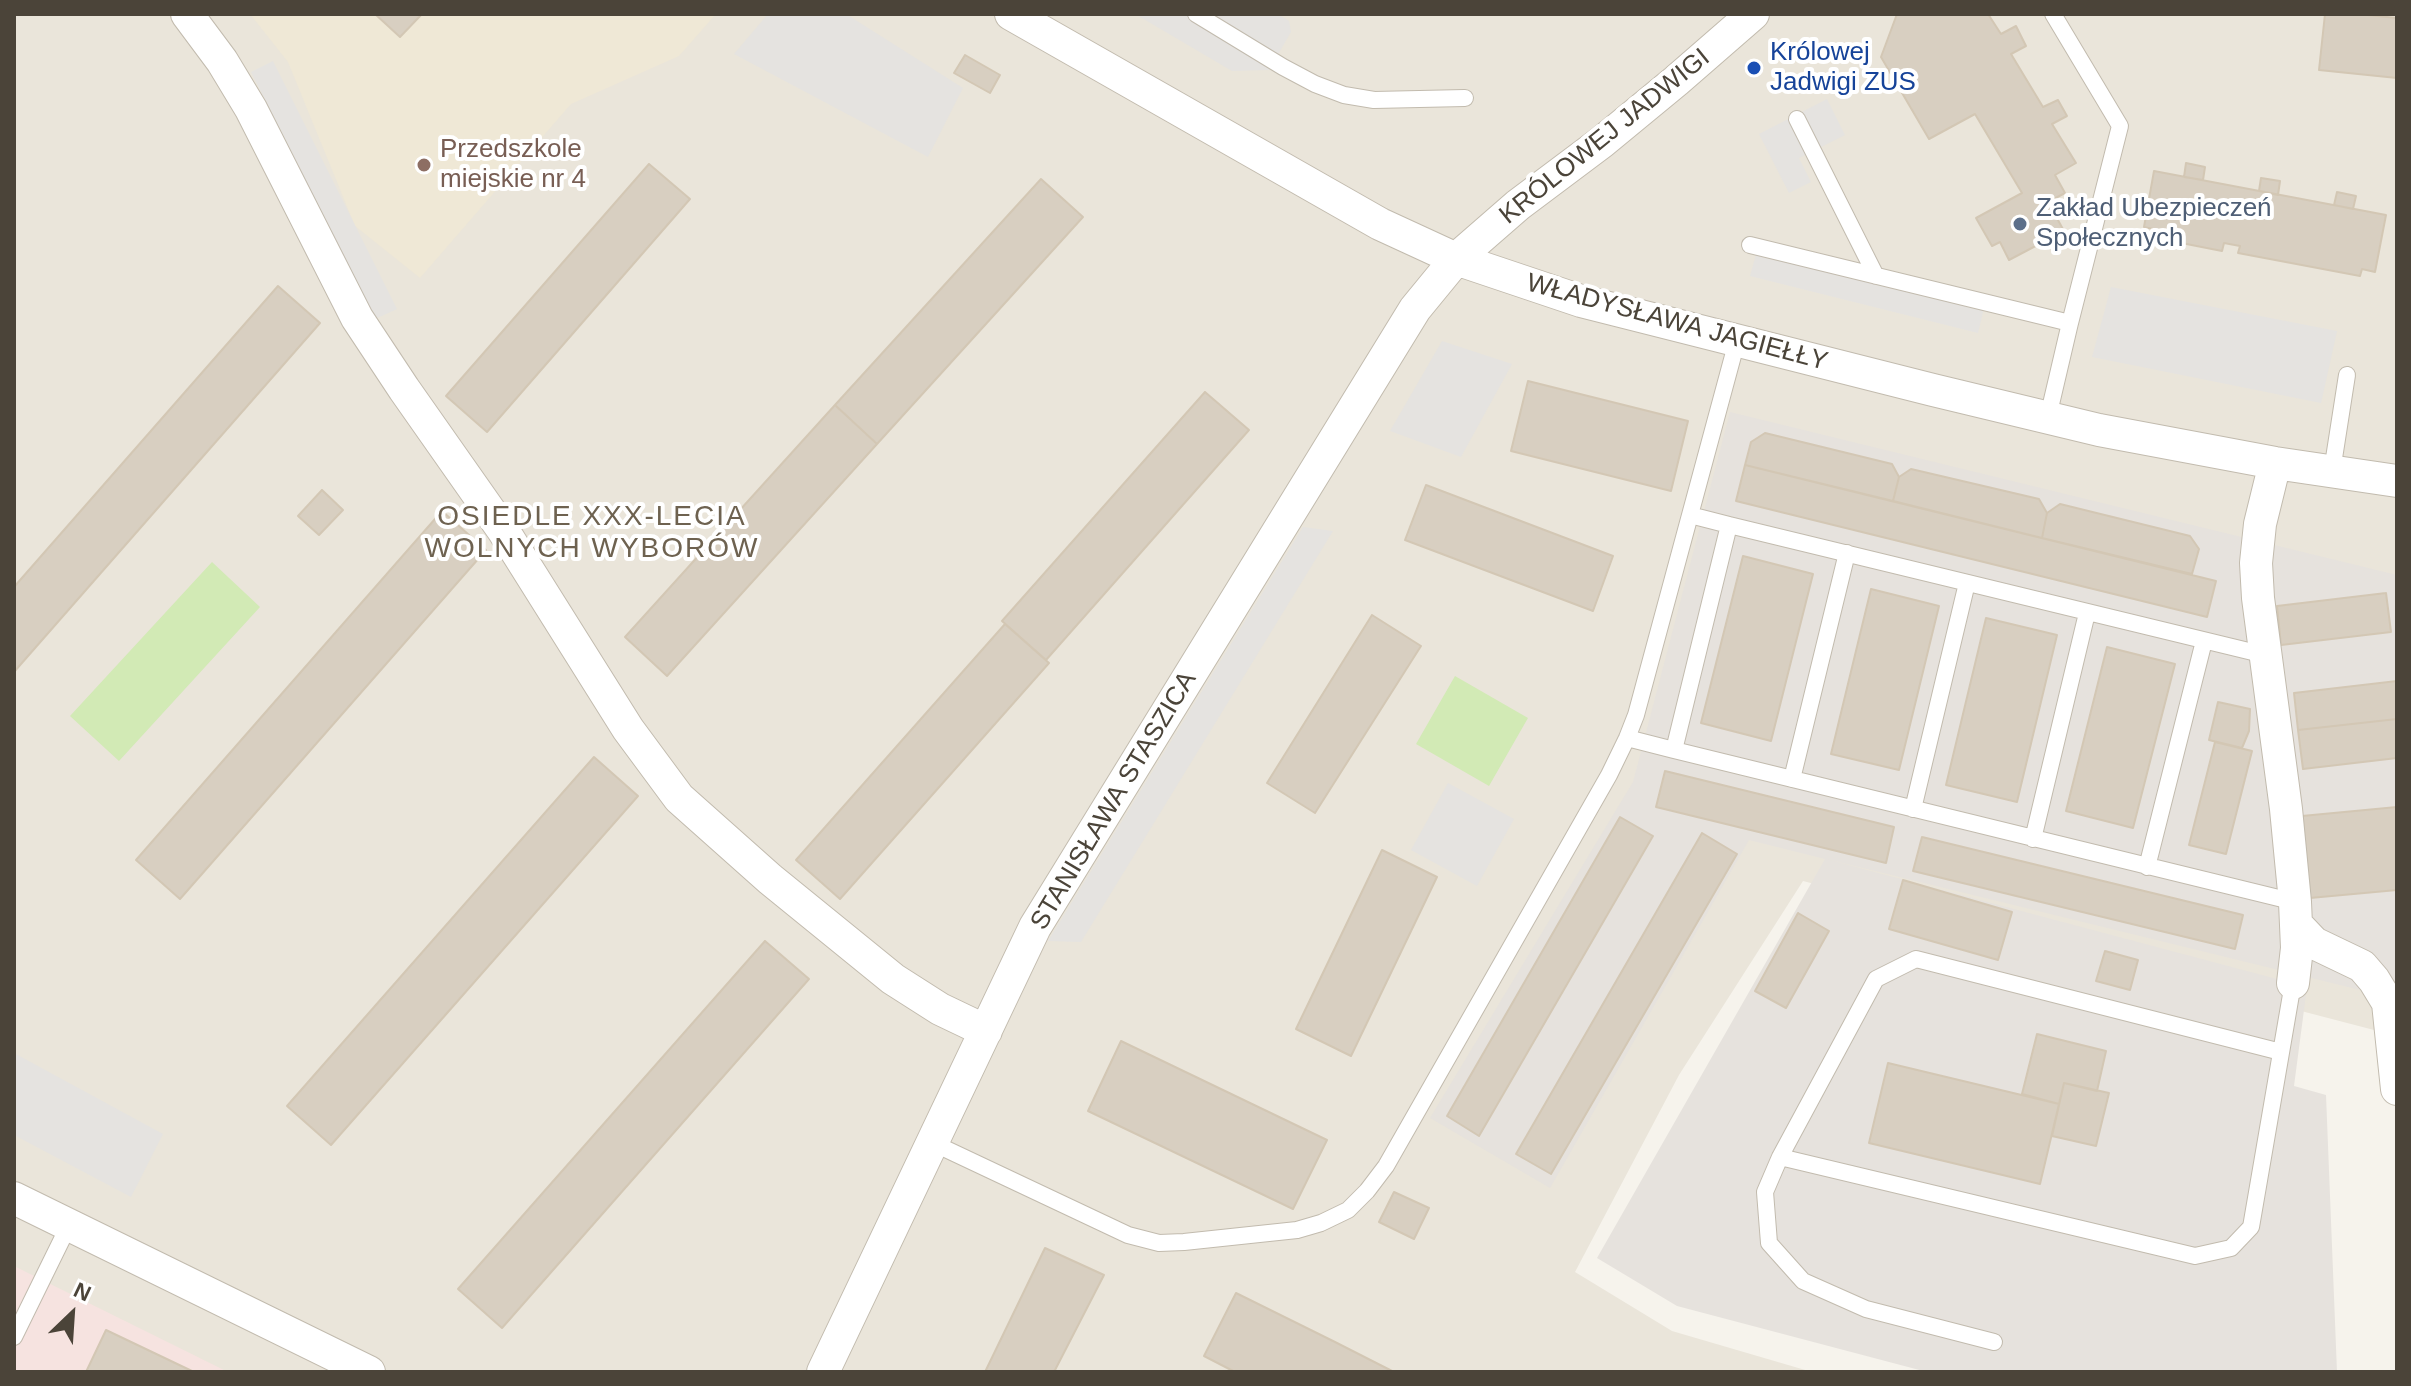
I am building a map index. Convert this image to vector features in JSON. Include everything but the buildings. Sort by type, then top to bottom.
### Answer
[{"type":"street","points":[[187,14],[222,61],[251,109],[357,318],[503,530],[628,729],[679,798],[770,879],[893,979],[940,1009],[986,1031]]},
{"type":"street","name":"WŁADYSŁAWA JAGIEŁŁY","points":[[1011,14],[1380,224],[1456,259],[1581,301],[2099,430],[2275,463],[2397,481]]},
{"type":"street","name":"KRÓLOWEJ JADWIGI","points":[[1456,259],[1518,205],[1624,125],[1753,14]]},
{"type":"street","name":"STANISŁAWA STASZICA","points":[[823,1372],[1035,927],[1415,309],[1456,259]]},
{"type":"street","points":[[2275,463],[2260,524],[2256,563],[2286,809],[2297,948],[2293,983]]},
{"type":"street","points":[[2295,913],[2314,943],[2362,966],[2393,1003],[2397,1089]]},
{"type":"street","points":[[14,1198],[360,1370]]},
{"type":"lane","points":[[1196,14],[1283,67],[1344,95],[1374,100],[1465,98]]},
{"type":"lane","points":[[2048,417],[2120,126],[2053,14]]},
{"type":"lane","points":[[1797,119],[1876,276]]},
{"type":"lane","points":[[1750,245],[2070,323]]},
{"type":"lane","points":[[933,1143],[1128,1235],[1159,1243],[1297,1230],[1348,1210],[1386,1166],[1609,775],[1627,738],[1636,715],[1737,341]]},
{"type":"lane","points":[[2332,471],[2347,375]]},
{"type":"lane","points":[[1690,515],[2265,655]]},
{"type":"lane","points":[[1674,750],[1729,525]]},
{"type":"lane","points":[[1792,779],[1847,553]]},
{"type":"lane","points":[[1913,809],[1967,583]]},
{"type":"lane","points":[[2033,839],[2087,613]]},
{"type":"lane","points":[[2147,867],[2204,641]]},
{"type":"lane","points":[[1627,738],[2147,867],[2295,913]]},
{"type":"lane","points":[[1994,1342],[1866,1309],[1803,1281],[1769,1243],[1765,1192],[1780,1157],[1876,979],[1916,959],[2281,1052]]},
{"type":"lane","points":[[1780,1157],[2195,1256],[2231,1248],[2251,1227],[2293,983]]},
{"type":"lane","points":[[14,1337],[69,1225]]},
{"type":"shaded area","points":[[14,14],[2397,14],[2397,1036],[1803,881],[1679,1075],[1575,1272],[1672,1331],[1812,1372],[14,1372]]},
{"type":"shaded area","name":"Przedszkole miejskie nr 4","points":[[250,14],[716,14],[679,56],[571,104],[420,278],[355,226],[288,62]]},
{"type":"shaded area","points":[[768,14],[846,14],[963,88],[928,157],[734,54]]},
{"type":"shaded area","points":[[1135,14],[1278,14],[1289,21],[1291,32],[1269,70],[1232,71]]},
{"type":"shaded area","points":[[273,61],[397,309],[375,319],[251,72]]},
{"type":"shaded area","points":[[1827,99],[1845,135],[1799,158],[1811,182],[1789,193],[1759,134]]},
{"type":"shaded area","points":[[1757,251],[1984,308],[1978,333],[1750,276]]},
{"type":"shaded area","points":[[2111,287],[2337,331],[2321,403],[2092,357]]},
{"type":"shaded area","points":[[1442,341],[1512,364],[1461,457],[1390,431]]},
{"type":"shaded area","points":[[1730,412],[2397,575],[2397,999],[1826,859],[2307,987],[2294,1086],[2326,1095],[2337,1372],[1927,1372],[1677,1306],[1597,1258],[1825,859],[1749,840],[1550,1188],[1430,1118],[1633,782]]},
{"type":"shaded area","points":[[1303,527],[1333,531],[1081,942],[1048,941]]},
{"type":"shaded area","points":[[1448,783],[1514,819],[1477,886],[1411,850]]},
{"type":"shaded area","points":[[14,1053],[163,1134],[131,1197],[14,1135]]},
{"type":"shaded area","points":[[14,1266],[228,1372],[14,1372]]},
{"type":"green space","points":[[212,562],[260,607],[119,761],[70,716]]},
{"type":"green space","points":[[1455,676],[1528,718],[1489,786],[1416,744]]},
{"type":"place","name":"Królowej Jadwigi ZUS","points":[[1754,68]]},
{"type":"place","name":"Przedszkole miejskie nr 4","points":[[424,165]]},
{"type":"place","name":"Zakład Ubezpieczeń Społecznych","points":[[2020,224]]},
{"type":"district","name":"OSIEDLE XXX-LECIA WOLNYCH WYBORÓW","points":[[592,533]]}]
